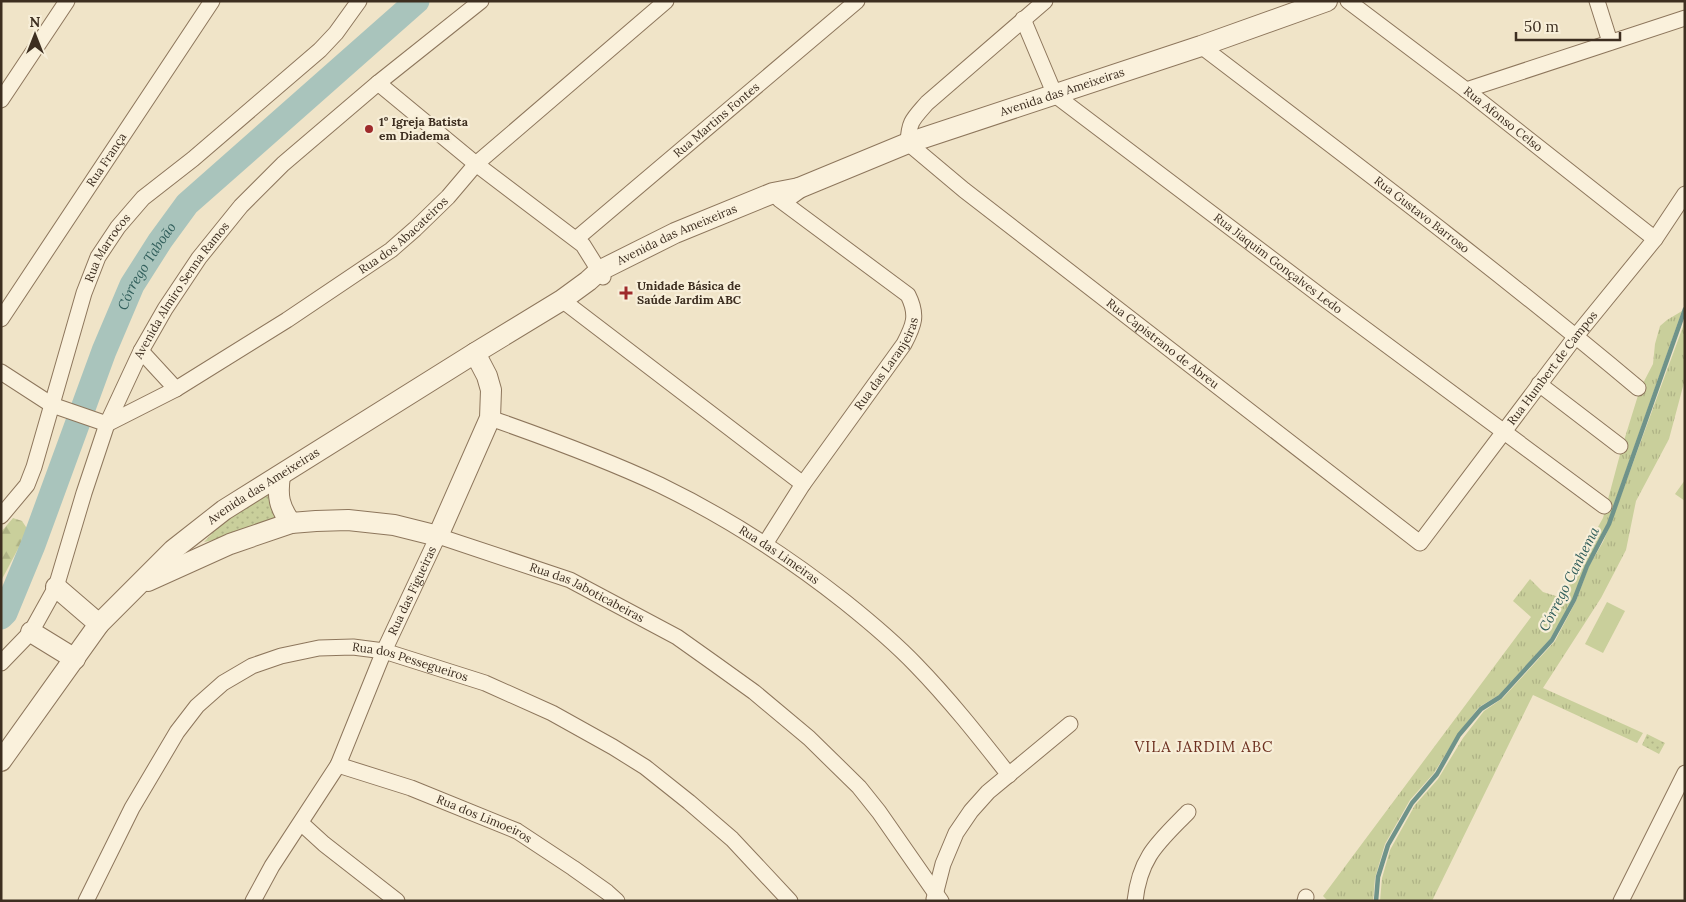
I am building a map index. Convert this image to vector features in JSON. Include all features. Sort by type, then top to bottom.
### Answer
[{"type":"street","points":[[2,97],[67,1]]},
{"type":"street","name":"Rua França","points":[[1,319],[212,1]]},
{"type":"street","name":"Rua Marrocos","points":[[1,516],[27,485],[56,407],[84,293],[98,257],[118,227],[144,198],[193,159],[320,50],[336,33],[360,1]]},
{"type":"street","name":"Avenida Almiro Senna Ramos","points":[[1,663],[31,632],[56,587],[104,423],[165,309],[199,258],[242,206],[283,164],[378,83],[481,1]]},
{"type":"street","name":"Rua dos Abacateiros","points":[[104,423],[176,389],[287,320],[390,250],[448,197],[476,164],[666,1]]},
{"type":"street","name":"Rua Martins Fontes","points":[[576,239],[857,1]]},
{"type":"street","points":[[908,143],[908,127],[926,103],[1045,1]]},
{"type":"street","name":"Avenida das Ameixeiras","points":[[1,761],[99,624],[173,550],[224,510],[562,300],[597,276],[777,196],[908,143],[1201,46],[1294,8],[1327,1]]},
{"type":"street","name":"Rua Afonso Celso","points":[[1348,1],[1466,90],[1655,239]]},
{"type":"street","points":[[1597,1],[1610,42]]},
{"type":"street","points":[[1466,90],[1685,18]]},
{"type":"street","points":[[1023,20],[1055,95]]},
{"type":"street","name":"Rua Gustavo Barroso","points":[[1201,46],[1402,198],[1576,336],[1638,388]]},
{"type":"street","points":[[378,83],[476,164],[576,239],[589,252],[597,276]]},
{"type":"street","name":"Rua Jiaquim Gonçalves Ledo","points":[[1055,95],[1604,506]]},
{"type":"street","name":"Rua Capistrano de Abreu","points":[[908,143],[964,190],[1420,543]]},
{"type":"street","name":"Rua Humbert de Campos","points":[[1420,543],[1576,336],[1655,239],[1685,194]]},
{"type":"street","name":"Rua das Laranjeiras","points":[[765,544],[803,484],[904,344],[912,330],[915,318],[913,306],[908,296],[777,196]]},
{"type":"street","points":[[562,300],[803,484]]},
{"type":"street","points":[[141,351],[176,389]]},
{"type":"street","name":"Rua das Figueiras","points":[[253,901],[272,866],[338,765],[384,651],[438,536],[490,418],[491,390],[487,376],[475,353]]},
{"type":"street","points":[[1,372],[56,407],[104,423]]},
{"type":"street","points":[[1539,384],[1620,446]]},
{"type":"street","name":"Rua das Limeiras","points":[[490,418],[549,438],[659,485],[765,544],[814,578],[882,632],[959,711],[1009,775]]},
{"type":"street","points":[[280,476],[278,490],[280,502],[283,512],[291,523]]},
{"type":"street","name":"Rua das Jaboticabeiras","points":[[135,586],[230,544],[291,523],[316,520],[348,520],[394,525],[438,536],[570,580],[677,637],[768,704],[810,738],[859,787],[879,812],[937,899]]},
{"type":"street","points":[[56,587],[99,624]]},
{"type":"street","points":[[31,632],[75,659]]},
{"type":"street","name":"Rua dos Pessegueiros","points":[[86,901],[132,808],[177,732],[197,706],[223,684],[252,666],[290,654],[319,648],[353,647],[384,651],[485,684],[552,713],[614,747],[645,767],[690,802],[732,839],[790,901]]},
{"type":"street","points":[[937,899],[943,864],[956,833],[971,811],[988,792],[1070,724]]},
{"type":"street","name":"Rua dos Limoeiros","points":[[338,765],[411,788],[517,832],[573,868],[617,901]]},
{"type":"street","points":[[1621,901],[1685,773]]},
{"type":"street","points":[[1135,901],[1137,883],[1144,863],[1157,844],[1188,812]]},
{"type":"street","points":[[301,823],[324,844],[397,901]]},
{"type":"green space","points":[[1682,311],[1607,524],[1586,566],[1573,600],[1550,639],[1499,695],[1479,707],[1458,734],[1434,773],[1410,800],[1385,844],[1375,878],[1373,901],[1328,901],[1323,896],[1531,617],[1513,601],[1530,579],[1543,592],[1562,598],[1603,518],[1640,389],[1653,364],[1655,344],[1660,326]]},
{"type":"green space","points":[[1685,321],[1685,379],[1669,439],[1636,501],[1626,550],[1601,598],[1543,688],[1643,733],[1637,743],[1533,695],[1432,901],[1380,901],[1382,878],[1390,850],[1415,805],[1438,779],[1463,738],[1484,711],[1503,698],[1555,641],[1576,601],[1589,566],[1603,542],[1611,523]]},
{"type":"green space","points":[[1685,480],[1685,501],[1675,494]]},
{"type":"green space","points":[[275,486],[284,522],[244,534],[204,542],[229,516]]},
{"type":"green space","points":[[13,518],[22,521],[28,530],[1,581],[1,532]]},
{"type":"green space","points":[[1607,602],[1625,611],[1603,653],[1585,644]]},
{"type":"green space","points":[[1647,734],[1665,743],[1659,754],[1642,745]]},
{"type":"waterway","name":"Córrego Taboão","points":[[1,617],[5,613],[33,545],[104,351],[132,285],[160,241],[187,204],[417,1]]},
{"type":"waterway","name":"Córrego Canhema","points":[[1376,901],[1378,877],[1388,845],[1412,803],[1437,774],[1459,735],[1481,709],[1500,697],[1552,640],[1574,600],[1587,566],[1609,524],[1685,309]]},
{"type":"place","name":"1º Igreja Batista em Diadema","points":[[369,129]]},
{"type":"place","name":"Unidade Básica de Saúde Jardim ABC","points":[[626,293]]},
{"type":"district","name":"VILA JARDIM ABC","points":[[1204,747]]}]
